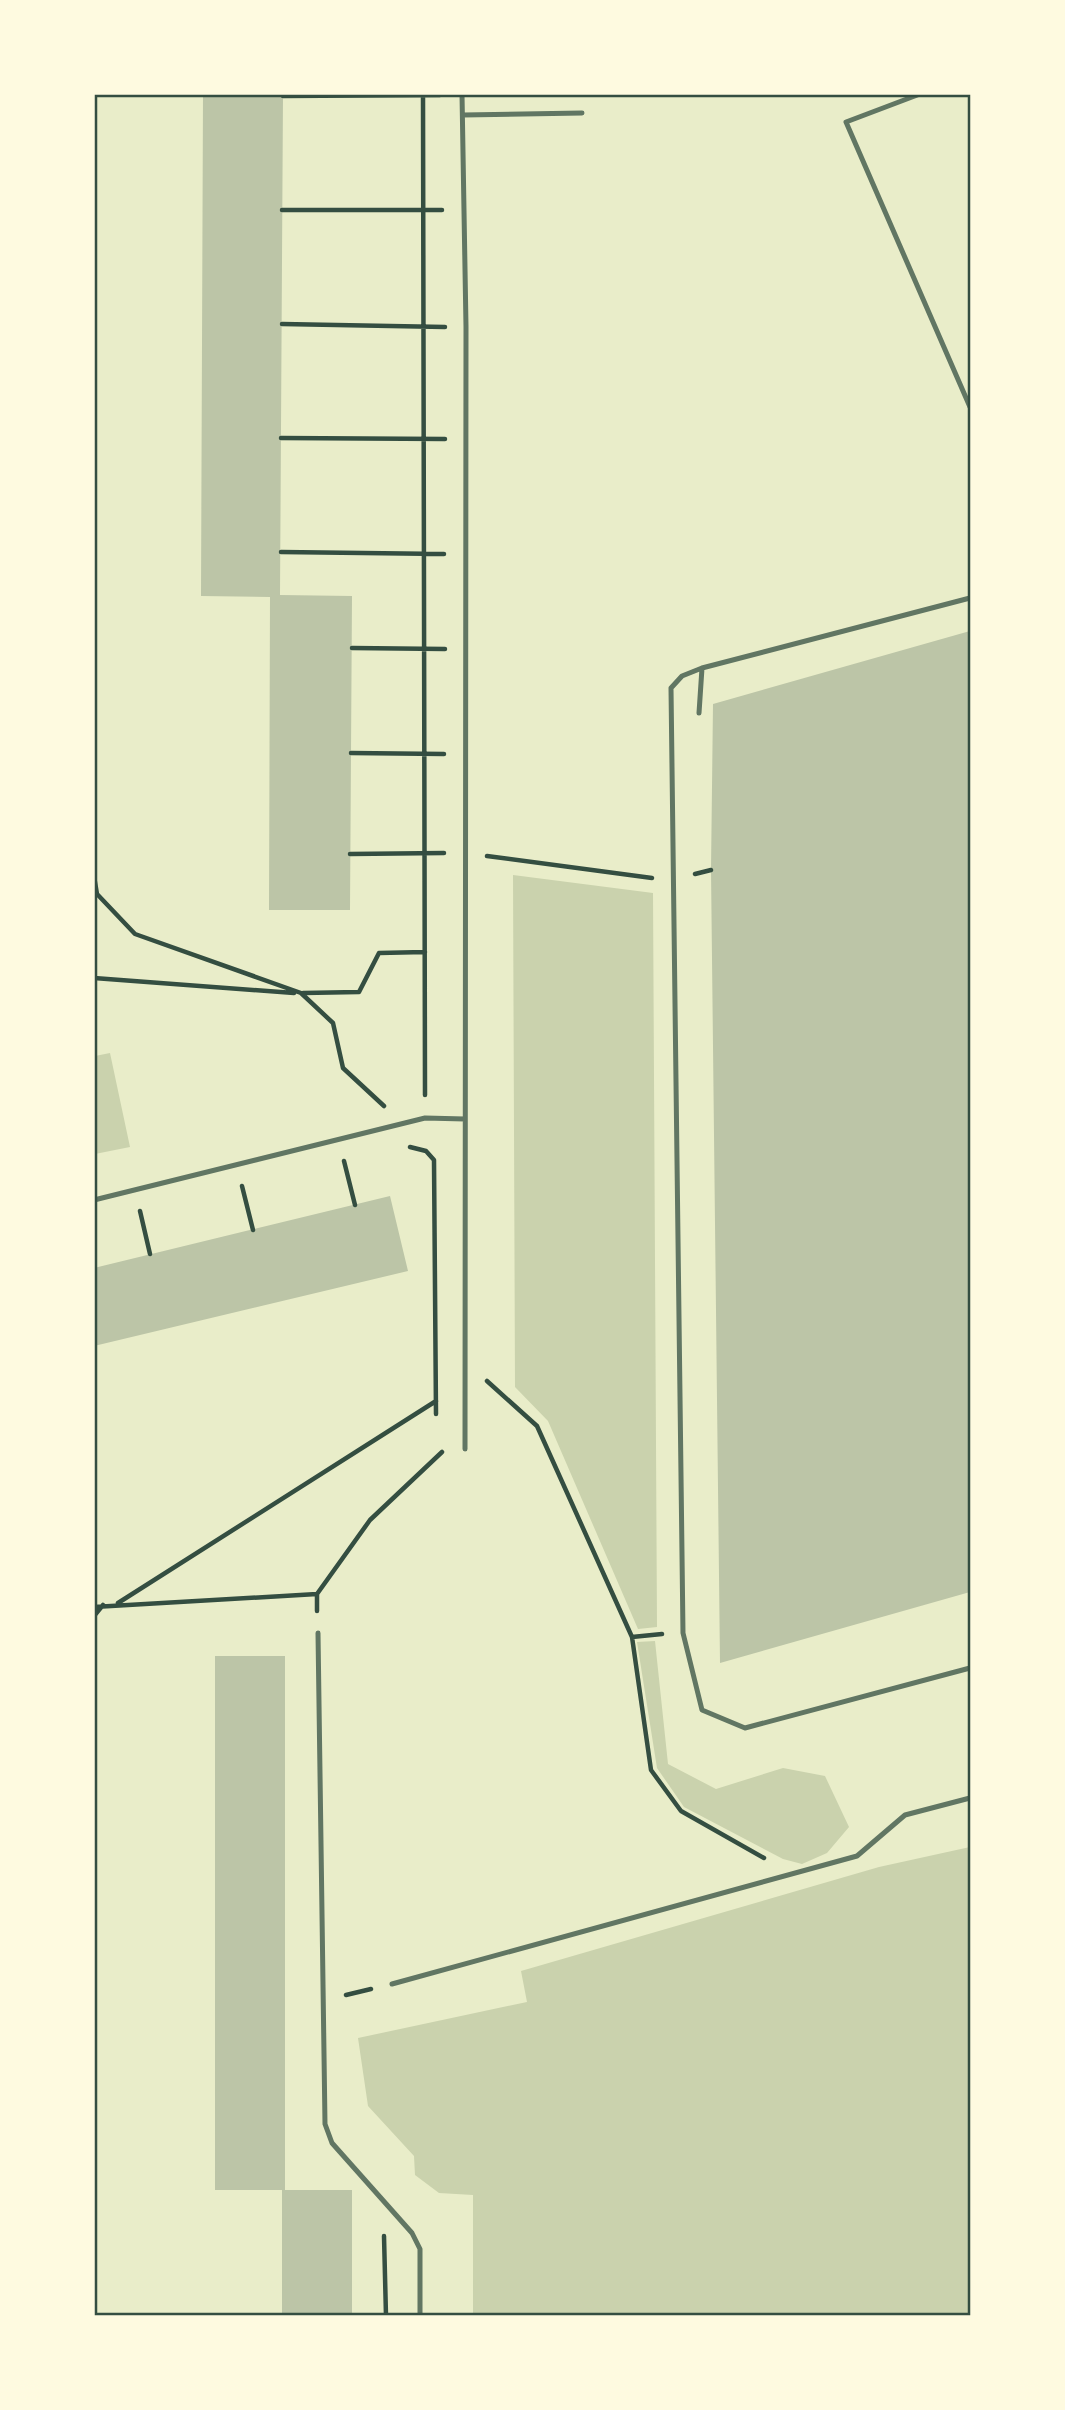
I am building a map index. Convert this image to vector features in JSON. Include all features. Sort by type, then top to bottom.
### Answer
[{"type":"lane","points":[[920,94],[846,122],[971,407]]},
{"type":"lane","points":[[462,95],[466,327],[465,1449]]},
{"type":"lane","points":[[463,115],[582,113]]},
{"type":"lane","points":[[971,598],[702,668],[682,676],[671,688],[683,1633],[702,1710],[745,1728],[971,1668]]},
{"type":"lane","points":[[699,713],[702,668]]},
{"type":"lane","points":[[94,1200],[425,1118],[465,1119]]},
{"type":"lane","points":[[318,1633],[325,2124],[332,2143],[412,2233],[420,2249],[420,2315]]},
{"type":"lane","points":[[392,1984],[796,1875],[857,1856],[905,1815],[971,1798]]},
{"type":"path","points":[[423,95],[425,1118]]},
{"type":"path","points":[[283,96],[462,95]]},
{"type":"path","points":[[282,210],[464,211]]},
{"type":"path","points":[[282,324],[466,327]]},
{"type":"path","points":[[281,438],[466,439]]},
{"type":"path","points":[[281,552],[465,554]]},
{"type":"path","points":[[352,648],[466,649]]},
{"type":"path","points":[[351,753],[466,754]]},
{"type":"path","points":[[350,854],[466,854],[673,880],[711,870]]},
{"type":"path","points":[[94,876],[97,894],[135,934],[301,993],[333,1023],[343,1068],[402,1124]]},
{"type":"path","points":[[94,978],[301,993],[359,992],[379,953],[425,952]]},
{"type":"path","points":[[339,1139],[355,1205]]},
{"type":"path","points":[[401,1148],[415,1147],[426,1151],[433,1160],[436,1414]]},
{"type":"path","points":[[332,1165],[356,1159]]},
{"type":"path","points":[[237,1164],[253,1230]]},
{"type":"path","points":[[230,1190],[255,1184]]},
{"type":"path","points":[[136,1190],[150,1254]]},
{"type":"path","points":[[129,1215],[153,1209]]},
{"type":"path","points":[[465,1361],[537,1426],[632,1637],[651,1770],[681,1811],[796,1875]]},
{"type":"path","points":[[117,1603],[436,1401]]},
{"type":"path","points":[[94,1605],[317,1594],[370,1520],[465,1429]]},
{"type":"path","points":[[94,1616],[103,1604]]},
{"type":"path","points":[[325,2001],[392,1984]]},
{"type":"path","points":[[383,2202],[386,2315]]},
{"type":"green space","points":[[513,875],[653,893],[657,1627],[638,1629],[548,1421],[515,1387]]},
{"type":"green space","points":[[110,1053],[130,1147],[95,1154],[95,1056]]},
{"type":"green space","points":[[655,1641],[668,1764],[716,1789],[783,1768],[825,1776],[849,1827],[827,1853],[802,1864],[783,1859],[684,1807],[657,1768],[637,1642]]},
{"type":"green space","points":[[970,1847],[970,2315],[473,2315],[473,2195],[439,2193],[415,2175],[414,2156],[368,2106],[358,2038],[527,2002],[521,1971],[879,1867]]},
{"type":"building","points":[[203,94],[283,94],[280,595],[352,596],[350,910],[269,910],[270,597],[201,596]]},
{"type":"building","points":[[970,631],[970,1592],[720,1663],[711,870],[713,704]]},
{"type":"building","points":[[390,1196],[408,1271],[94,1346],[94,1268]]},
{"type":"building","points":[[215,1656],[285,1656],[285,2190],[352,2190],[352,2316],[282,2316],[282,2190],[215,2190]]}]
